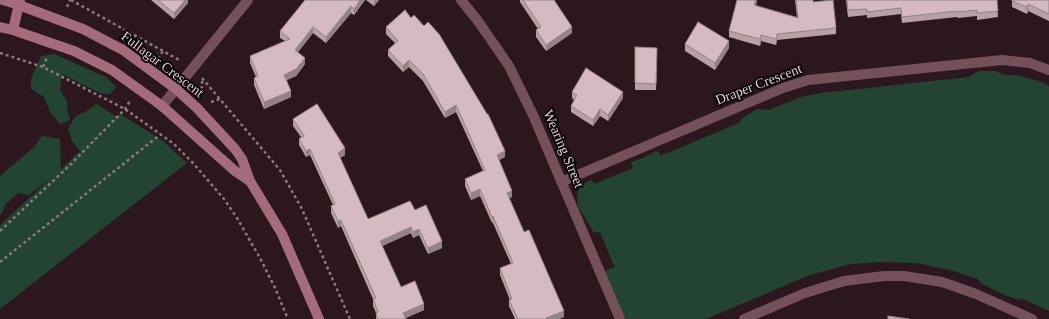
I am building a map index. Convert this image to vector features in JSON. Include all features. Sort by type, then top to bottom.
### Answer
[{"type":"street","name":"Fullagar Crescent","points":[[3,0],[19,2],[83,29],[123,50],[176,89],[197,108],[235,149],[242,159],[250,181],[282,234],[319,319]]},
{"type":"street","points":[[162,106],[248,0]]},
{"type":"street","name":"Wearing Street","points":[[461,0],[478,21],[509,66],[533,115],[620,319]]},
{"type":"street","points":[[13,30],[19,2]]},
{"type":"street","name":"Fullagar Crescent","points":[[0,27],[74,51],[112,70],[162,106],[235,171],[250,181]]},
{"type":"street","name":"Draper Crescent","points":[[562,182],[783,88],[808,80],[1002,60],[1030,63],[1049,70]]},
{"type":"street","points":[[744,319],[812,291],[844,281],[884,276],[904,276],[942,282],[976,294],[1032,319]]},
{"type":"path","points":[[66,9],[71,0],[179,59]]},
{"type":"path","points":[[0,53],[43,67],[125,109],[174,144],[193,163],[224,199],[237,218],[260,258],[288,319]]},
{"type":"path","points":[[204,96],[201,84],[204,80],[280,170],[302,209],[350,319]]},
{"type":"path","points":[[0,231],[70,165],[125,109],[133,96]]},
{"type":"path","points":[[208,102],[220,99]]},
{"type":"path","points":[[0,262],[161,134]]},
{"type":"green space","points":[[54,54],[106,77],[116,87],[110,94],[102,94],[62,74],[60,90],[67,101],[70,120],[60,124],[50,112],[44,97],[31,89],[31,79],[41,56]]},
{"type":"green space","points":[[978,71],[995,71],[1005,75],[1017,75],[1042,82],[1049,86],[1049,311],[1021,298],[1020,300],[1004,295],[981,283],[978,279],[950,270],[916,263],[881,262],[851,264],[810,275],[706,319],[626,319],[617,304],[604,272],[611,268],[615,268],[600,232],[594,233],[578,206],[577,193],[581,185],[591,180],[595,184],[633,168],[631,162],[656,151],[659,152],[660,156],[739,123],[741,119],[757,109],[769,110],[801,97],[821,93],[969,77]]},
{"type":"green space","points":[[96,104],[117,117],[120,114],[163,141],[187,163],[0,309],[0,225],[52,177],[29,195],[18,193],[6,204],[0,216],[0,176],[34,147],[42,136],[60,139],[61,169],[80,151],[72,141],[68,129],[75,117]]},
{"type":"building","points":[[158,0],[185,0],[174,13]]},
{"type":"building","points":[[305,0],[360,0],[354,9],[351,6],[326,37],[313,27],[295,50],[305,58],[296,69],[284,75],[291,91],[264,102],[254,78],[258,76],[250,56],[290,39],[280,31]]},
{"type":"building","points":[[523,0],[554,0],[572,27],[546,45],[536,30],[541,27]]},
{"type":"building","points":[[737,0],[756,0],[754,5],[798,18],[796,0],[813,0],[813,2],[833,0],[836,28],[777,34],[776,39],[761,35],[760,39],[729,31]]},
{"type":"building","points":[[847,0],[997,0],[998,11],[977,13],[977,10],[957,11],[902,17],[901,8],[867,12],[867,9],[848,10]]},
{"type":"building","points":[[1012,0],[1049,0],[1049,14],[1028,4],[1027,7]]},
{"type":"building","points":[[405,10],[411,18],[414,15],[424,26],[428,22],[439,34],[488,114],[505,151],[497,155],[512,191],[507,193],[524,232],[529,230],[564,311],[546,319],[518,319],[509,300],[512,299],[500,268],[513,263],[480,189],[471,193],[465,179],[485,170],[456,105],[445,112],[423,74],[409,60],[403,66],[388,50],[398,41],[386,27]]},
{"type":"building","points":[[698,22],[729,41],[715,63],[685,44]]},
{"type":"building","points":[[635,47],[657,48],[656,84],[635,83]]},
{"type":"building","points":[[586,68],[623,92],[608,115],[600,109],[593,120],[571,106],[577,95],[572,92]]},
{"type":"building","points":[[317,104],[345,148],[338,153],[368,219],[410,201],[415,210],[426,205],[442,241],[428,248],[419,229],[413,232],[411,227],[380,241],[401,287],[415,281],[424,304],[403,313],[406,319],[378,319],[376,313],[378,312],[373,299],[376,298],[341,220],[338,221],[331,206],[335,204],[310,149],[306,151],[299,139],[304,136],[293,119]]},
{"type":"building","points":[[888,316],[909,319],[888,319]]}]
